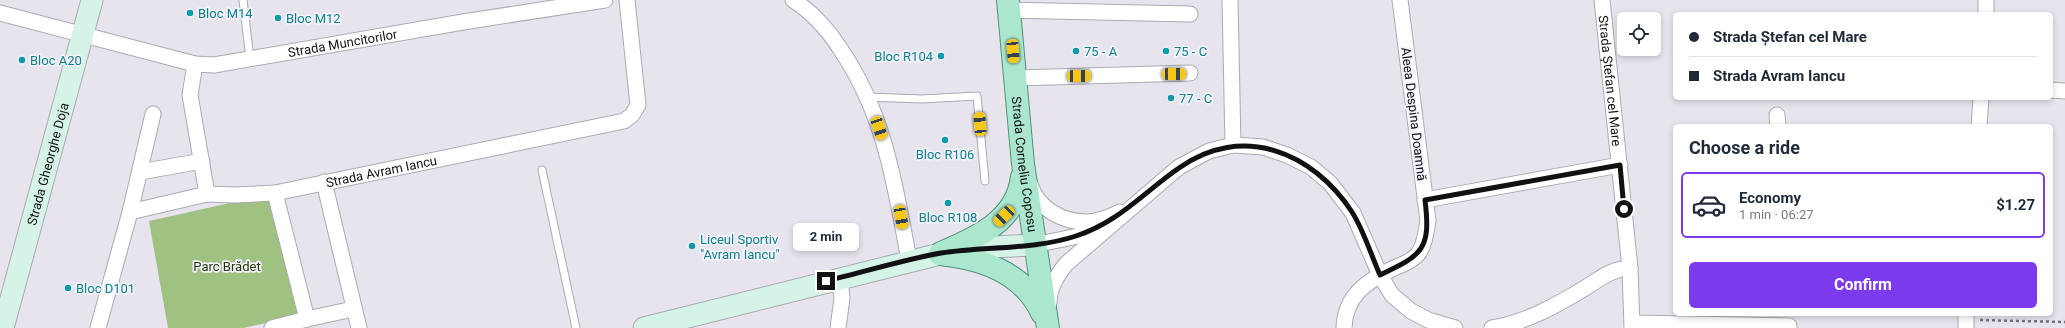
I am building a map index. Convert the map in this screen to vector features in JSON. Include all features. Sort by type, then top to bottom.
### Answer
[{"type":"main road","name":"Strada Corneliu Coposu","points":[[1009,5],[1023,164],[1034,245],[1048,327]]},
{"type":"main road","points":[[940,254],[970,241],[991,228],[1004,216],[1014,203],[1021,185],[1023,164]]},
{"type":"main road","points":[[940,254],[963,256],[984,262],[1015,279],[1030,292],[1039,306],[1048,327]]},
{"type":"street","name":"Strada Gheorghe Doja","points":[[3,328],[92,0]]},
{"type":"street","name":"Strada Muncitorilor","points":[[0,13],[82,36],[195,64],[214,65],[463,22],[605,0]]},
{"type":"street","name":"Strada Avram Iancu","points":[[130,212],[207,194],[234,195],[275,193],[624,121],[632,115],[638,105],[627,0]]},
{"type":"street","points":[[793,0],[829,31],[857,74],[875,113],[893,173],[909,260]]},
{"type":"street","points":[[1230,0],[1233,145]]},
{"type":"street","name":"Aleea Despina Doamnă","points":[[1344,328],[1348,303],[1357,292],[1380,275],[1402,265],[1418,254],[1426,236],[1428,221],[1400,0]]},
{"type":"street","name":"Strada Ștefan cel Mare","points":[[1602,0],[1630,268],[1632,326]]},
{"type":"street","points":[[1986,0],[1986,12]]},
{"type":"street","points":[[1009,5],[1190,14]]},
{"type":"street","points":[[195,64],[190,94],[207,194]]},
{"type":"street","points":[[1015,78],[1190,73]]},
{"type":"street","points":[[2053,90],[2065,91]]},
{"type":"street","points":[[1979,124],[1981,100]]},
{"type":"street","points":[[98,328],[130,212],[153,114]]},
{"type":"street","points":[[1048,327],[1049,295],[1055,278],[1066,264],[1179,167],[1209,151],[1233,145],[1263,147],[1287,155],[1311,167],[1330,184],[1353,213],[1380,275],[1392,296],[1428,320],[1455,328]]},
{"type":"street","points":[[140,172],[202,161]]},
{"type":"street","points":[[1023,164],[1031,187],[1039,200],[1047,209],[1058,216],[1071,221],[1088,222],[1104,219],[1130,208]]},
{"type":"street","points":[[1425,200],[1620,165]]},
{"type":"street","points":[[324,182],[353,310],[359,328]]},
{"type":"street","points":[[275,193],[308,319]]},
{"type":"street","points":[[644,328],[699,321],[840,278],[909,260],[992,247],[1034,245],[1078,236],[1102,225],[1130,208]]},
{"type":"street","points":[[1492,328],[1508,326],[1532,317],[1585,288],[1610,272],[1630,268]]},
{"type":"street","points":[[838,328],[842,298],[840,278]]},
{"type":"street","points":[[272,328],[353,310]]},
{"type":"street","points":[[1632,326],[1789,323]]},
{"type":"lane","points":[[243,0],[250,60]]},
{"type":"lane","points":[[867,97],[922,99],[977,96],[985,181]]},
{"type":"lane","points":[[542,170],[576,328]]},
{"type":"path","points":[[1966,321],[2065,322]]},
{"type":"green space","name":"Parc Brădet","points":[[275,193],[302,315],[243,328],[168,328],[149,221]]},
{"type":"place","name":"Bloc M14","points":[[190,13]]},
{"type":"place","name":"Bloc M12","points":[[278,18]]},
{"type":"place","name":"75 - A","points":[[1076,51]]},
{"type":"place","name":"75 - C","points":[[1166,51]]},
{"type":"place","name":"Bloc R104","points":[[941,56]]},
{"type":"place","name":"Bloc A20","points":[[22,60]]},
{"type":"place","name":"77 - C","points":[[1171,98]]},
{"type":"place","name":"Bloc R106","points":[[945,140]]},
{"type":"place","name":"Bloc R108","points":[[948,203]]},
{"type":"place","name":"Liceul Sportiv \"Avram Iancu\"","points":[[692,246]]},
{"type":"place","name":"Bloc D101","points":[[68,288]]},
{"type":"route","points":[[826,281],[909,260],[940,254],[992,247],[1034,245],[1055,242],[1078,236],[1102,225],[1130,208],[1179,167],[1209,151],[1233,145],[1263,147],[1287,155],[1311,167],[1330,184],[1353,213],[1380,275],[1402,265],[1418,254],[1426,236],[1428,221],[1425,200],[1620,165],[1624,209]]}]
